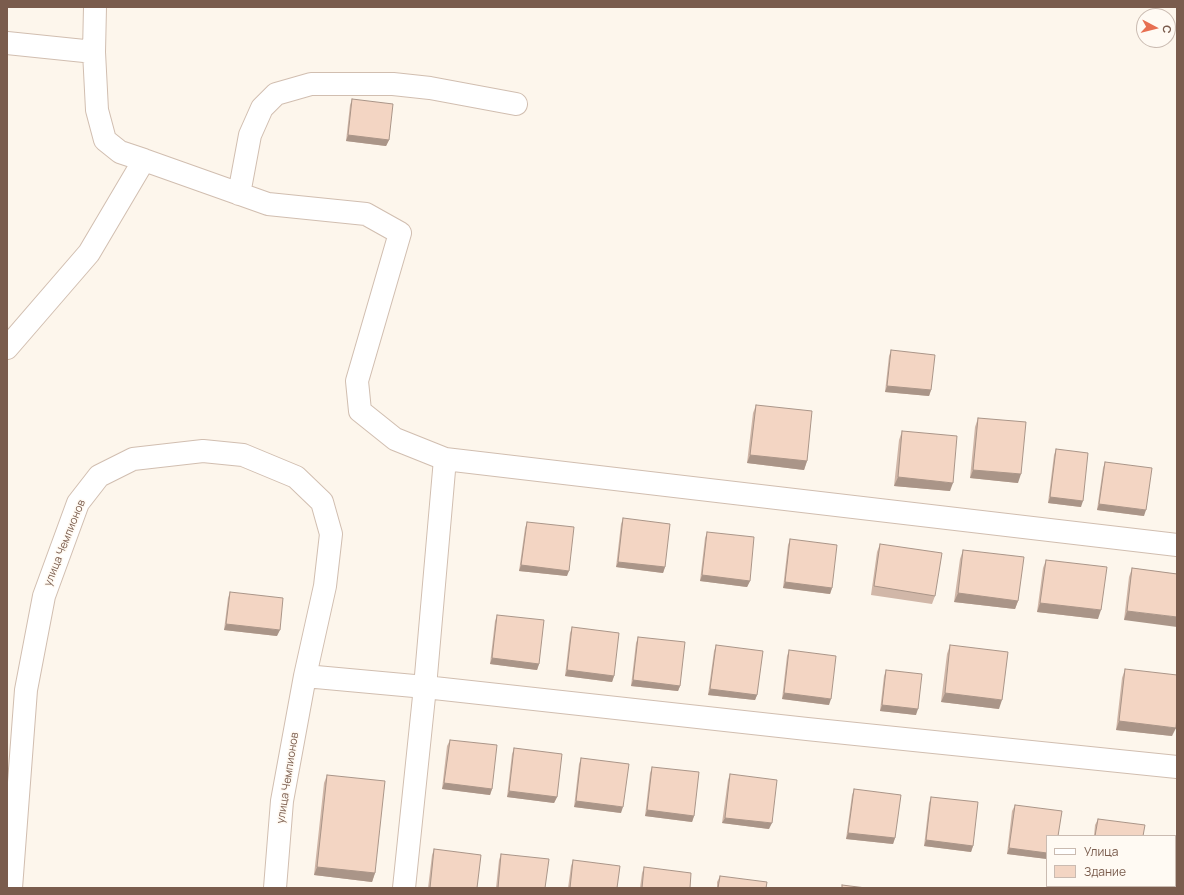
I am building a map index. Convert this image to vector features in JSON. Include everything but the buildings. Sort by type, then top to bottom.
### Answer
[{"type":"street","points":[[95,7],[94,52],[97,110],[105,140],[120,152],[268,204],[366,214],[400,233],[357,381],[360,411],[395,439],[444,459],[1177,545]]},
{"type":"street","points":[[7,43],[94,52]]},
{"type":"street","points":[[239,194],[250,135],[262,108],[276,94],[311,84],[393,84],[430,88],[516,104]]},
{"type":"street","points":[[7,348],[89,253],[144,160]]},
{"type":"street","name":"улица Чемпионов","points":[[11,888],[26,690],[44,596],[78,503],[99,476],[133,459],[203,451],[243,455],[296,477],[322,502],[331,534],[325,586],[305,676],[282,801],[275,888]]},
{"type":"street","points":[[404,888],[425,687],[444,459]]},
{"type":"street","points":[[305,676],[425,687],[807,729],[1177,767]]}]
